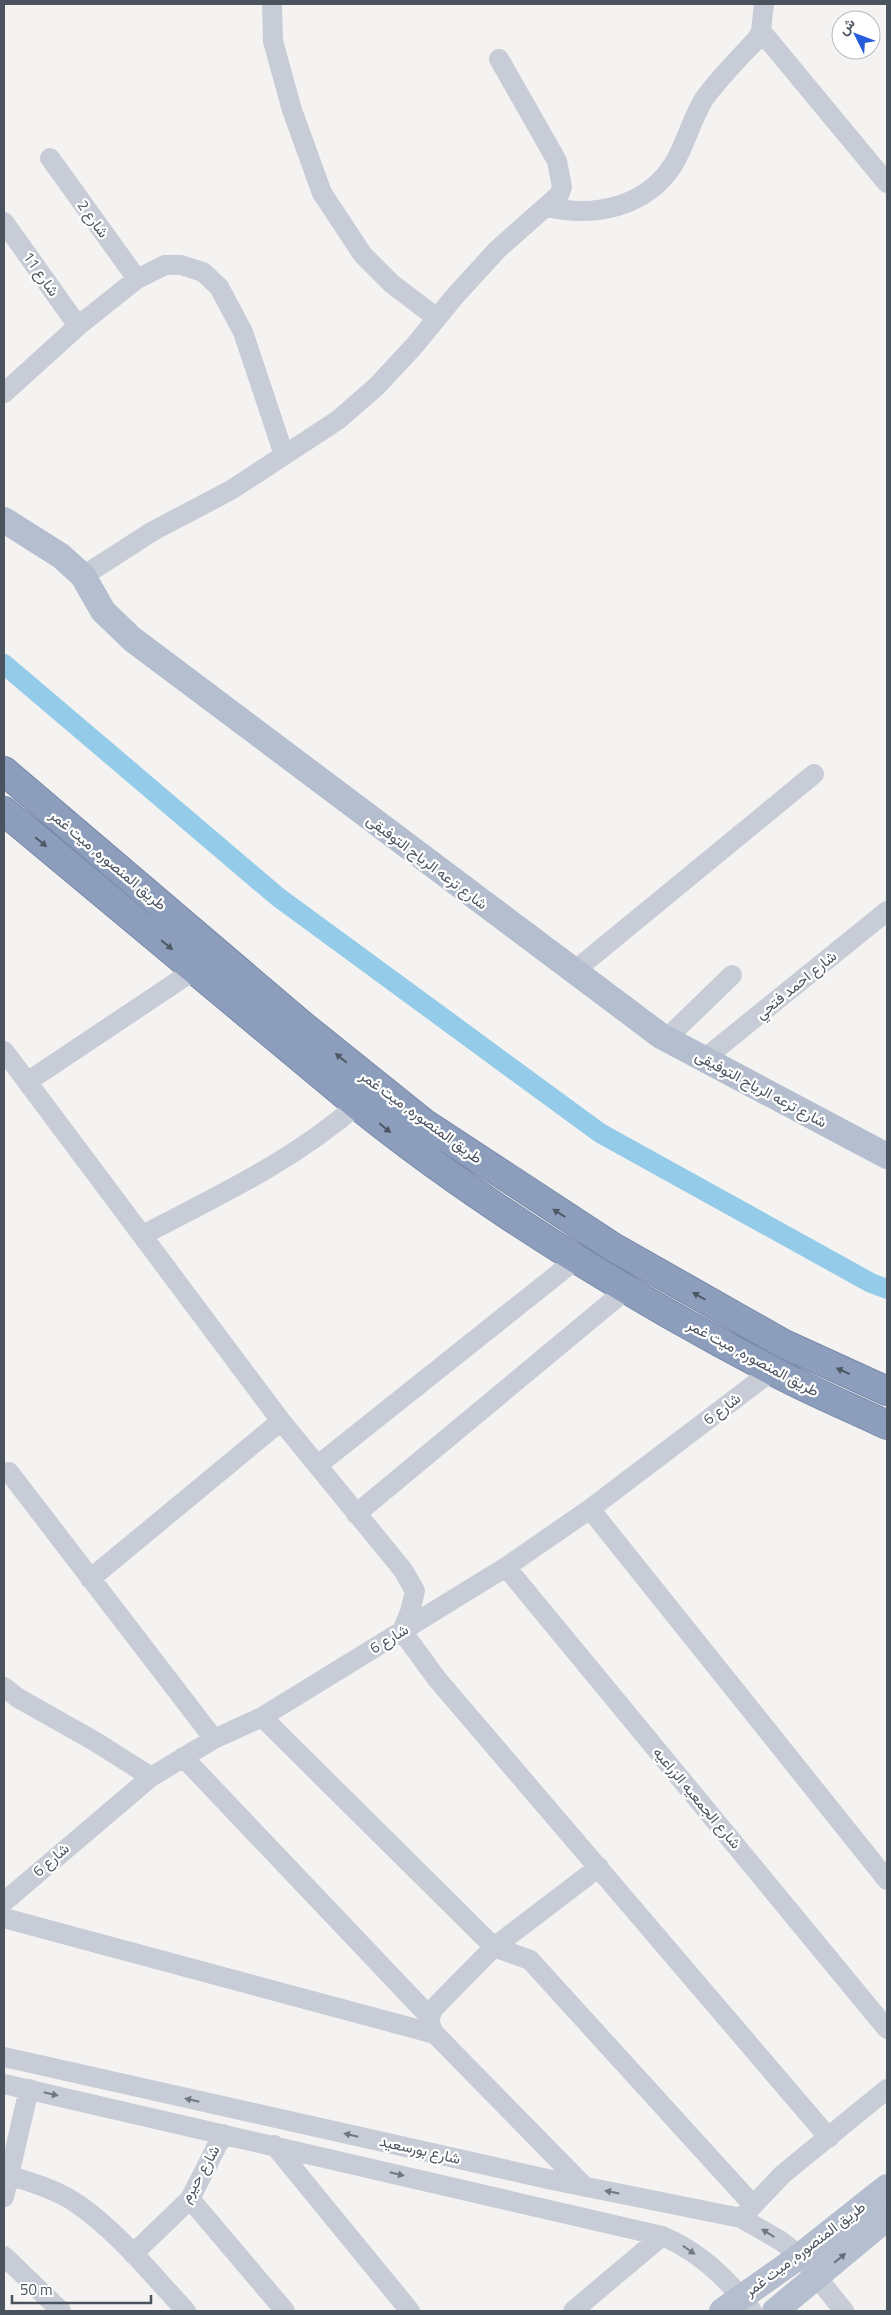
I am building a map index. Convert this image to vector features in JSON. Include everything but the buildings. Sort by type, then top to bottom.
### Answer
[{"type":"highway","name":"طريق المنصوره, ميت غمر","points":[[4,771],[302,1025],[424,1123],[614,1247],[784,1344],[887,1391]]},
{"type":"highway","name":"طريق المنصوره, ميت غمر","points":[[4,811],[357,1105],[409,1147],[466,1187],[627,1290],[772,1371],[887,1425]]},
{"type":"highway","points":[[772,1371],[784,1344]]},
{"type":"main road","name":"شارع ترعه الرياح التوفيقى","points":[[4,520],[61,556],[83,576],[103,611],[132,639],[574,972],[666,1039],[772,1097],[887,1156]]},
{"type":"main road","name":"طريق المنصوره, ميت غمر","points":[[738,2306],[887,2186]]},
{"type":"main road","name":"طريق المنصوره, ميت غمر","points":[[775,2311],[887,2218]]},
{"type":"street","points":[[272,4],[272,41],[292,110],[322,193],[363,255],[392,284],[437,318]]},
{"type":"street","points":[[548,207],[570,212],[593,212],[614,208],[633,200],[656,183],[673,165],[694,116],[705,99],[757,39],[761,31],[764,4]]},
{"type":"street","points":[[761,31],[887,183]]},
{"type":"street","points":[[83,576],[153,531],[231,490],[338,420],[370,392],[416,345],[437,318],[497,250],[522,226],[548,207],[559,195],[562,187],[557,161],[499,59]]},
{"type":"street","name":"شارع 2","points":[[50,158],[137,279]]},
{"type":"street","name":"شارع 11","points":[[4,222],[78,326]]},
{"type":"street","points":[[4,393],[78,326],[137,279],[165,266],[181,265],[203,272],[219,287],[243,332],[284,455]]},
{"type":"street","points":[[574,972],[814,774]]},
{"type":"street","name":"شارع احمد فتحي","points":[[704,1059],[887,911]]},
{"type":"street","points":[[28,1082],[196,969]]},
{"type":"street","points":[[666,1039],[732,975]]},
{"type":"street","points":[[4,1051],[281,1421],[403,1570],[415,1591],[410,1612],[402,1631],[437,1679],[829,2138]]},
{"type":"street","points":[[143,1235],[280,1162],[326,1132],[357,1105]]},
{"type":"street","points":[[318,1466],[578,1258]]},
{"type":"street","points":[[356,1514],[627,1290]]},
{"type":"street","name":"شارع 6","points":[[4,1902],[151,1777],[214,1739],[262,1717],[506,1567],[590,1509],[772,1371]]},
{"type":"street","points":[[90,1579],[281,1421]]},
{"type":"street","points":[[9,1472],[214,1739]]},
{"type":"street","points":[[590,1509],[887,1880]]},
{"type":"street","name":"شارع الجمعيه الزراعيه","points":[[506,1567],[887,2029]]},
{"type":"street","points":[[4,1687],[18,1698],[96,1742],[151,1777]]},
{"type":"street","points":[[262,1717],[494,1947],[530,1960],[746,2211],[783,2174],[885,2095]]},
{"type":"street","points":[[184,1757],[585,2187]]},
{"type":"street","points":[[432,2025],[434,2008],[494,1947],[599,1867]]},
{"type":"street","points":[[4,1918],[432,2025]]},
{"type":"street","name":"شارع بورسعيد","points":[[4,2057],[585,2187],[746,2211],[800,2256],[818,2276],[844,2311]]},
{"type":"street","name":"شارع بورسعيد","points":[[4,2084],[662,2236],[688,2249],[738,2306]]},
{"type":"street","points":[[4,2197],[29,2089]]},
{"type":"street","name":"شارع حيرم","points":[[133,2254],[190,2199],[223,2134]]},
{"type":"street","points":[[274,2145],[410,2311]]},
{"type":"street","points":[[8,2175],[44,2186],[78,2204],[108,2227],[186,2311]]},
{"type":"street","points":[[546,2208],[552,2180]]},
{"type":"street","points":[[190,2199],[285,2311]]},
{"type":"street","points":[[573,2311],[662,2236]]},
{"type":"street","points":[[4,2256],[61,2311]]},
{"type":"waterway","points":[[4,664],[278,897],[600,1133],[871,1283],[887,1289]]}]
